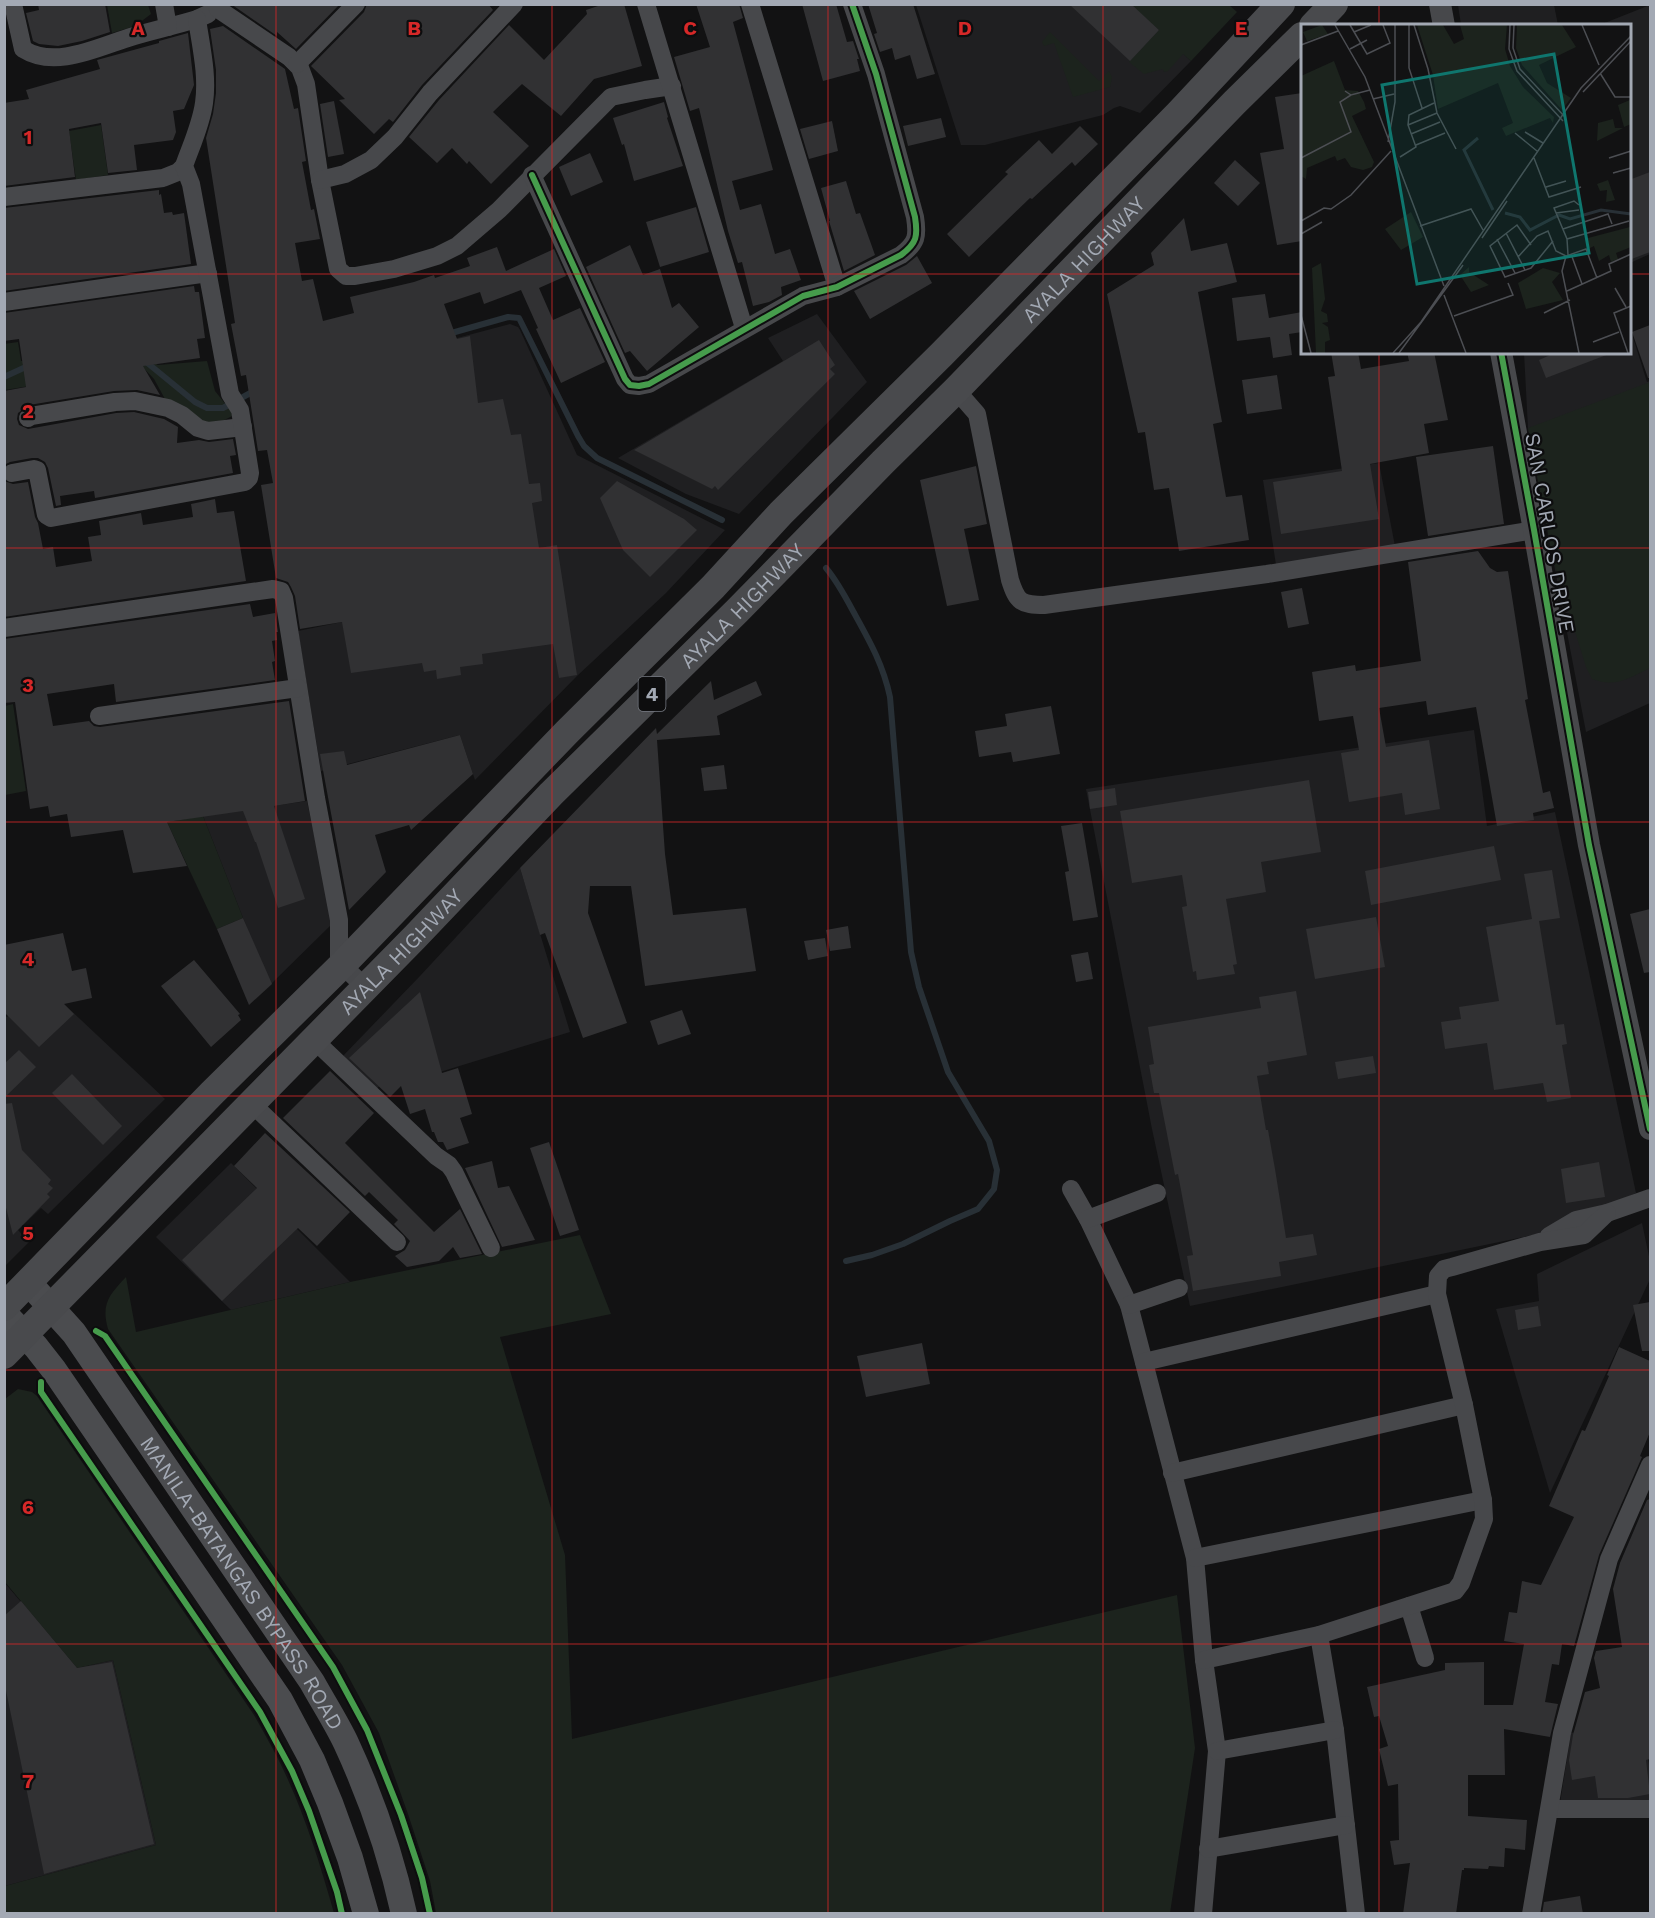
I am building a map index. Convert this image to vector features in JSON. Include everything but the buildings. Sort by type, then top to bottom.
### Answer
[{"type":"highway","name":"AYALA HIGHWAY","points":[[4,1307],[212,1093],[342,965],[558,741],[713,587],[781,513],[941,355],[1196,96],[1281,4]]},
{"type":"highway","points":[[1315,24],[1334,4]]},
{"type":"highway","name":"AYALA HIGHWAY","points":[[4,1354],[552,794],[956,390],[1185,153],[1301,37]]},
{"type":"highway","points":[[781,513],[808,539]]},
{"type":"main road","name":"MANILA-BATANGAS BYPASS ROAD","points":[[28,1282],[77,1339],[312,1682],[345,1742],[365,1788],[390,1861],[404,1914]]},
{"type":"main road","name":"MANILA-BATANGAS BYPASS ROAD","points":[[4,1313],[54,1370],[280,1700],[312,1760],[330,1803],[350,1858],[366,1914]]},
{"type":"street","points":[[13,4],[22,49],[33,55],[48,58],[68,56],[197,19],[217,7],[297,64],[303,72],[306,84],[320,180],[338,269],[346,276],[394,269],[437,256],[457,246],[499,210],[611,97],[672,86]]},
{"type":"street","points":[[164,4],[168,27]]},
{"type":"street","points":[[297,64],[356,4]]},
{"type":"street","points":[[320,180],[345,174],[371,160],[395,137],[430,93],[514,4]]},
{"type":"street","points":[[646,4],[744,328]]},
{"type":"street","points":[[750,4],[837,288]]},
{"type":"street","points":[[532,175],[625,379],[630,385],[649,384],[803,296],[837,288],[901,255],[910,248],[917,235],[915,217],[876,74],[852,4]]},
{"type":"street","points":[[1440,4],[1444,24]]},
{"type":"street","points":[[4,197],[163,178],[178,172],[184,166],[201,116],[205,91],[197,19]]},
{"type":"street","points":[[12,472],[35,468],[37,470],[45,512],[51,518],[245,482],[249,478],[242,419],[230,394],[191,184],[184,166]]},
{"type":"street","points":[[4,302],[208,273]]},
{"type":"street","name":"SAN CARLOS DRIVE","points":[[1501,354],[1589,844],[1650,1129]]},
{"type":"street","points":[[956,390],[977,414],[1010,580],[1015,596],[1028,605],[1044,605],[1267,574],[1534,530]]},
{"type":"street","points":[[28,418],[115,402],[135,401],[168,408],[182,415],[198,428],[208,431],[242,419]]},
{"type":"street","points":[[4,628],[281,591],[339,921],[339,954],[342,965],[365,987]]},
{"type":"street","points":[[99,716],[298,688]]},
{"type":"street","points":[[313,1039],[436,1156],[452,1168],[491,1248]]},
{"type":"street","points":[[251,1103],[397,1242]]},
{"type":"street","points":[[1071,1190],[1088,1219],[1129,1305],[1195,1558],[1204,1660],[1217,1750],[1203,1914]]},
{"type":"street","points":[[1088,1219],[1157,1193]]},
{"type":"street","points":[[1204,1660],[1319,1635],[1455,1591],[1461,1583],[1484,1519],[1484,1500],[1437,1294],[1438,1276],[1444,1269],[1540,1242],[1576,1220],[1607,1213],[1650,1198]]},
{"type":"street","points":[[1129,1305],[1179,1288]]},
{"type":"street","points":[[1144,1362],[1437,1294]]},
{"type":"street","points":[[1172,1473],[1464,1405]]},
{"type":"street","points":[[1532,1914],[1562,1732],[1609,1559],[1650,1465]]},
{"type":"street","points":[[1195,1558],[1484,1500]]},
{"type":"street","points":[[1409,1606],[1425,1658]]},
{"type":"street","points":[[1319,1635],[1335,1730],[1356,1914]]},
{"type":"street","points":[[1217,1750],[1335,1730]]},
{"type":"street","points":[[1550,1809],[1650,1809]]},
{"type":"street","points":[[1208,1850],[1346,1825]]},
{"type":"shaded area","points":[[107,5],[148,5],[151,14],[135,26],[112,33]]},
{"type":"shaded area","points":[[916,5],[1131,5],[1191,61],[1140,113],[1120,106],[1103,115],[985,145],[961,145]]},
{"type":"shaded area","points":[[1131,5],[1229,5],[1237,12],[1191,61],[1183,54],[1168,71],[1164,72],[1163,69],[1144,74],[1129,62],[1159,30]]},
{"type":"shaded area","points":[[1458,5],[1554,5],[1558,24],[1461,24]]},
{"type":"shaded area","points":[[1650,5],[1650,254],[1631,263],[1631,24],[1602,24]]},
{"type":"shaded area","points":[[1050,32],[1099,81],[1109,71],[1112,77],[1110,87],[1073,97],[1054,43],[1044,46],[1042,42]]},
{"type":"shaded area","points":[[101,125],[108,175],[76,180],[69,131]]},
{"type":"shaded area","points":[[817,314],[867,382],[739,514],[686,494],[618,458],[783,361],[768,338]]},
{"type":"shaded area","points":[[510,324],[520,330],[577,455],[725,530],[666,593],[577,676],[475,780],[460,735],[321,771],[298,631],[342,622],[299,380]]},
{"type":"shaded area","points":[[1631,331],[1647,382],[1650,381],[1650,703],[1586,732],[1528,428],[1524,354],[1631,354]]},
{"type":"shaded area","points":[[18,342],[21,361],[74,354],[139,354],[158,365],[207,361],[215,391],[231,411],[232,416],[219,423],[205,423],[165,399],[154,379],[137,361],[55,382],[5,390],[4,344]]},
{"type":"shaded area","points":[[1650,382],[1650,668],[1622,681],[1601,682],[1592,679],[1586,667],[1553,560],[1528,428]]},
{"type":"shaded area","points":[[1379,463],[1395,546],[1276,565],[1263,480]]},
{"type":"shaded area","points":[[13,704],[26,791],[5,795],[5,706]]},
{"type":"shaded area","points":[[1474,730],[1487,826],[1555,812],[1636,1193],[1562,1229],[1190,1306],[1152,1129],[1086,789]]},
{"type":"shaded area","points":[[307,801],[333,923],[271,984],[203,816]]},
{"type":"shaded area","points":[[203,816],[243,918],[217,929],[167,822]]},
{"type":"shaded area","points":[[520,868],[570,1032],[404,1083],[393,1074],[373,1092],[341,1058]]},
{"type":"shaded area","points":[[64,1004],[165,1099],[48,1214],[41,1208],[18,1230],[29,1242],[5,1266],[5,1017]]},
{"type":"shaded area","points":[[231,1163],[350,1282],[231,1310],[156,1237]]},
{"type":"shaded area","points":[[1642,1223],[1650,1261],[1650,1279],[1550,1493],[1496,1309],[1539,1301],[1537,1274]]},
{"type":"shaded area","points":[[580,1235],[611,1314],[500,1337],[565,1555],[572,1739],[1177,1595],[1195,1748],[1170,1913],[436,1913],[430,1881],[379,1733],[342,1665],[108,1329],[106,1306],[115,1289],[126,1277],[136,1332],[350,1282]]},
{"type":"shaded area","points":[[18,1389],[32,1392],[37,1396],[254,1715],[291,1786],[318,1858],[334,1913],[5,1914],[5,1886],[156,1845],[113,1660],[77,1668],[5,1582],[5,1399]]},
{"type":"shaded area","points":[[4,1582],[77,1668],[113,1660],[156,1845],[5,1886]]},
{"type":"shaded area","points":[[1641,1718],[1650,1770],[1650,1802],[1560,1803],[1571,1733]]},
{"type":"waterway","points":[[448,334],[508,317],[519,318],[584,446],[597,458],[722,520]]},
{"type":"waterway","points":[[145,361],[195,402],[207,408],[223,408],[254,391]]},
{"type":"waterway","points":[[4,377],[30,365]]},
{"type":"waterway","points":[[826,568],[841,589],[870,642],[887,685],[890,697],[911,952],[919,987],[948,1072],[989,1141],[997,1170],[994,1189],[978,1209],[903,1244],[846,1261]]},
{"type":"cycle path","points":[[532,175],[625,379],[630,385],[649,384],[803,296],[837,287],[901,255],[915,239],[915,217],[876,74],[852,4]]},
{"type":"cycle path","points":[[1501,354],[1589,845],[1650,1129]]},
{"type":"cycle path","points":[[96,1331],[105,1336],[333,1667],[367,1730],[401,1815],[422,1878],[430,1914]]},
{"type":"cycle path","points":[[41,1382],[41,1392],[260,1712],[292,1771],[309,1811],[337,1892],[342,1914]]}]
